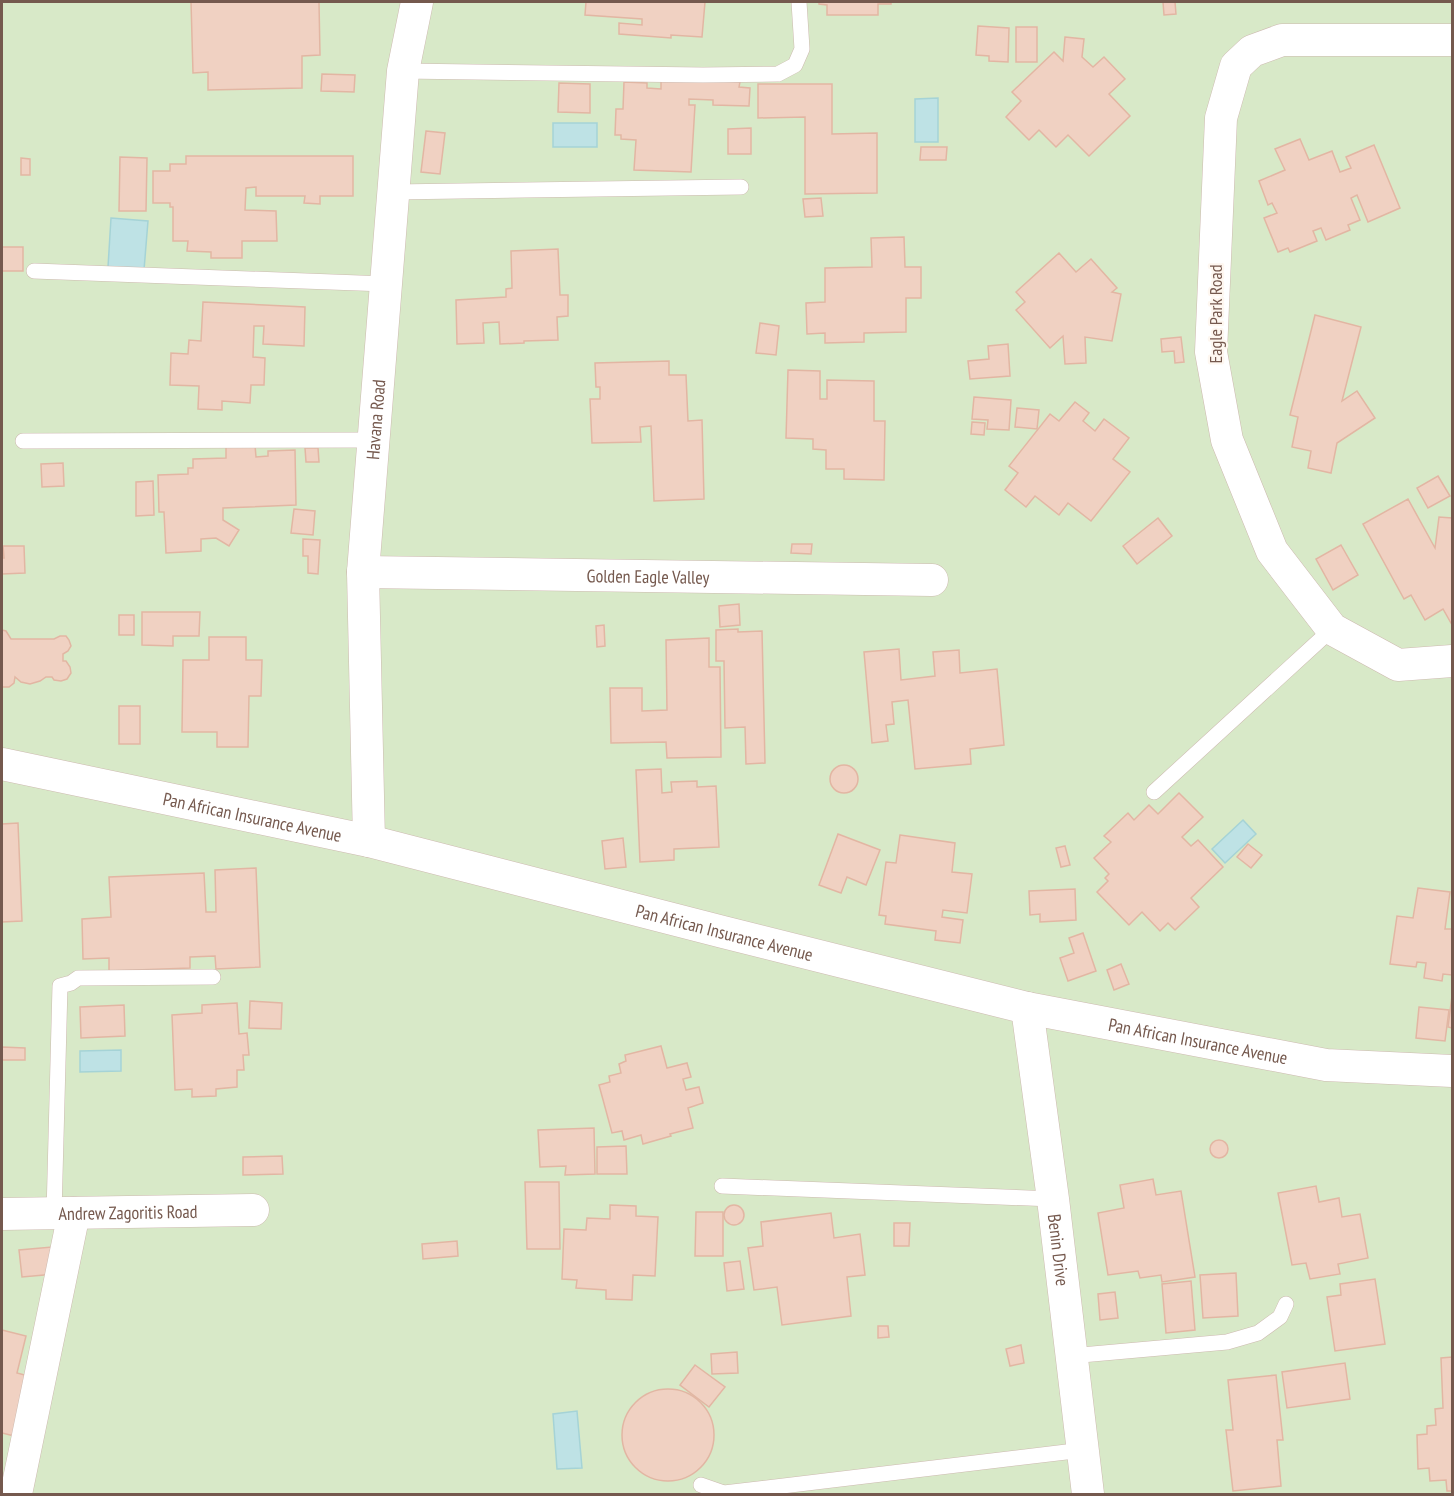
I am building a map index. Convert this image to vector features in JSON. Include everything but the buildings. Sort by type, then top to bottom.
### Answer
[{"type":"street","name":"Havana Road","points":[[369,840],[363,572],[403,71],[417,2]]},
{"type":"street","name":"Eagle Park Road","points":[[1452,39],[1282,40],[1252,51],[1236,66],[1221,118],[1211,352],[1227,440],[1272,551],[1332,629],[1398,665],[1452,661]]},
{"type":"street","name":"Golden Eagle Valley","points":[[363,572],[932,580]]},
{"type":"street","name":"Pan African Insurance Avenue","points":[[2,764],[369,840],[1027,1008],[1326,1065],[1452,1071]]},
{"type":"street","name":"Benin Drive","points":[[1027,1008],[1053,1199],[1088,1494]]},
{"type":"street","name":"Andrew Zagoritis Road","points":[[2,1214],[253,1210]]},
{"type":"street","points":[[16,1494],[64,1214]]},
{"type":"lane","points":[[403,71],[778,74],[795,65],[802,48],[799,2]]},
{"type":"lane","points":[[394,192],[741,187]]},
{"type":"lane","points":[[34,271],[386,284]]},
{"type":"lane","points":[[23,441],[374,440]]},
{"type":"lane","points":[[1154,792],[1332,629]]},
{"type":"lane","points":[[64,1214],[60,986],[78,978],[213,976]]},
{"type":"lane","points":[[722,1186],[1053,1199]]},
{"type":"lane","points":[[1071,1356],[1227,1342],[1258,1334],[1280,1317],[1286,1304]]},
{"type":"lane","points":[[701,1485],[724,1493],[1083,1450]]},
{"type":"green space","points":[[2,2],[1452,2],[1452,1494],[2,1494]]},
{"type":"water","points":[[938,98],[938,142],[915,142],[915,99]]},
{"type":"water","points":[[553,123],[597,123],[597,147],[553,147]]},
{"type":"water","points":[[111,218],[148,221],[144,270],[108,267]]},
{"type":"water","points":[[1243,820],[1256,834],[1225,863],[1212,849]]},
{"type":"water","points":[[121,1050],[121,1071],[80,1072],[80,1051]]},
{"type":"water","points":[[577,1411],[582,1468],[557,1469],[553,1414]]}]
